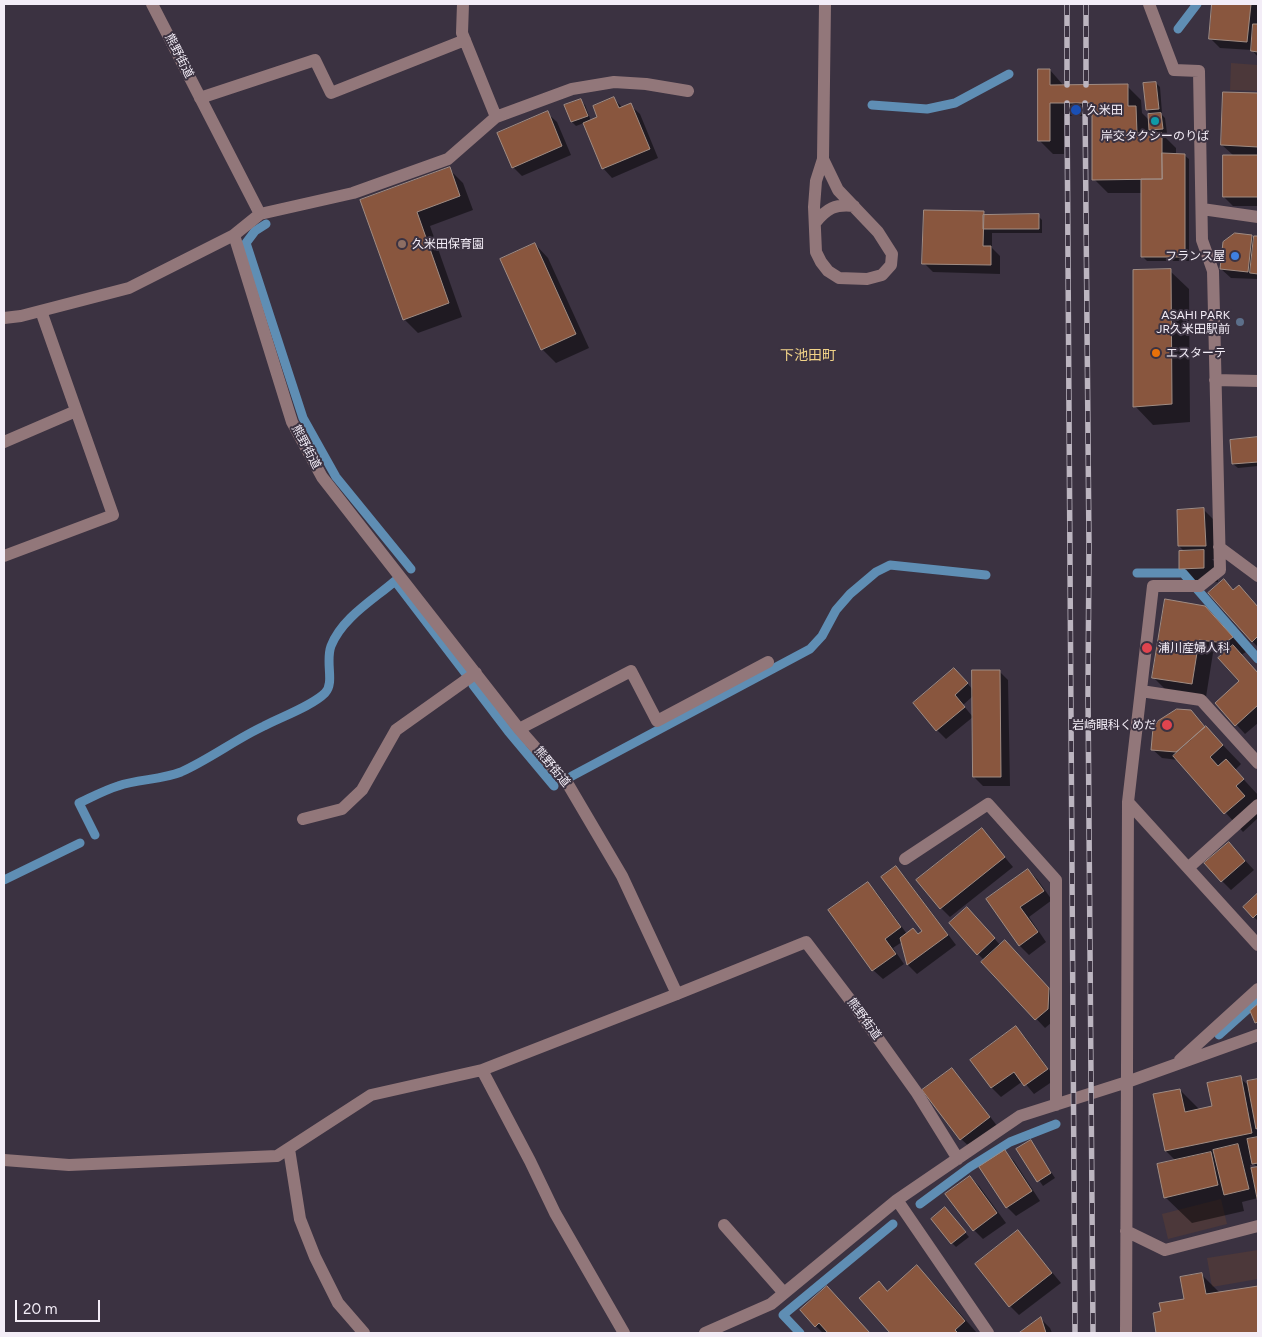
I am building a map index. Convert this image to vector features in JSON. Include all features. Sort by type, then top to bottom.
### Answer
[{"type":"street","name":"熊野街道","points":[[152,4],[260,214]]},
{"type":"street","points":[[463,4],[462,33],[496,117]]},
{"type":"street","points":[[823,159],[838,190],[878,232],[892,254],[891,265],[882,276],[867,279],[839,278],[828,270],[816,252],[816,181],[823,159],[825,4]]},
{"type":"street","points":[[1126,1333],[1128,802],[1153,586],[1200,586],[1220,570],[1213,271],[1202,240],[1199,71],[1174,70],[1149,4]]},
{"type":"street","points":[[200,98],[315,60],[331,93],[465,40]]},
{"type":"street","points":[[4,318],[21,316],[130,288],[234,236],[260,214],[353,193],[448,159],[496,117],[572,89],[614,82],[646,84],[688,91]]},
{"type":"street","points":[[815,223],[824,212],[841,205],[854,206]]},
{"type":"street","points":[[1202,209],[1258,217]]},
{"type":"street","name":"熊野街道","points":[[234,236],[292,422],[322,477],[519,728],[569,786],[622,876],[678,994],[806,942],[917,1093],[958,1159]]},
{"type":"street","points":[[4,556],[113,515],[41,311]]},
{"type":"street","points":[[1215,380],[1258,381]]},
{"type":"street","points":[[4,442],[76,411]]},
{"type":"street","points":[[1219,547],[1258,576]]},
{"type":"street","points":[[519,728],[631,671],[657,721],[768,662]]},
{"type":"street","points":[[304,818],[342,809],[362,790],[396,730],[476,673]]},
{"type":"street","points":[[1141,691],[1201,700],[1258,763]]},
{"type":"street","points":[[1128,802],[1258,945]]},
{"type":"street","points":[[906,859],[988,804],[1056,880],[1056,1105]]},
{"type":"street","points":[[1188,868],[1258,805]]},
{"type":"street","points":[[1174,1066],[1258,989]]},
{"type":"street","points":[[4,1160],[69,1165],[277,1156],[371,1095],[482,1070],[678,994]]},
{"type":"street","points":[[705,1333],[771,1304],[898,1200],[1020,1116],[1127,1082],[1258,1036]]},
{"type":"street","points":[[482,1070],[530,1161],[555,1214],[624,1333]]},
{"type":"street","points":[[288,1148],[300,1219],[314,1257],[338,1303],[364,1333]]},
{"type":"street","points":[[898,1200],[988,1333]]},
{"type":"street","points":[[724,1225],[784,1294]]},
{"type":"street","points":[[1126,1231],[1165,1250],[1258,1226]]},
{"type":"shaded area","points":[[1231,63],[1258,65],[1258,91],[1230,90]]},
{"type":"shaded area","points":[[1221,1199],[1227,1224],[1168,1239],[1162,1214]]},
{"type":"shaded area","points":[[1258,1250],[1258,1279],[1212,1287],[1207,1258]]},
{"type":"building","points":[[1212,4],[1251,4],[1247,42],[1209,39]]},
{"type":"building","points":[[1253,24],[1258,24],[1258,52],[1251,51]]},
{"type":"building","points":[[1038,69],[1050,69],[1050,85],[1128,84],[1128,106],[1136,106],[1137,133],[1162,133],[1162,179],[1092,180],[1092,103],[1050,103],[1050,141],[1038,141]]},
{"type":"building","points":[[1156,82],[1159,109],[1146,110],[1143,83]]},
{"type":"building","points":[[1223,92],[1258,93],[1258,147],[1221,145]]},
{"type":"building","points":[[614,97],[619,108],[631,103],[650,149],[602,169],[583,123],[597,117],[593,106]]},
{"type":"building","points":[[581,99],[588,116],[571,122],[564,105]]},
{"type":"building","points":[[548,111],[562,146],[512,168],[497,133]]},
{"type":"building","name":"岸交タクシーのりば","points":[[1161,113],[1163,129],[1149,130],[1148,114]]},
{"type":"building","points":[[1162,153],[1185,154],[1185,257],[1141,257],[1141,179],[1162,179]]},
{"type":"building","points":[[1223,155],[1258,155],[1258,197],[1223,197]]},
{"type":"building","points":[[450,167],[460,196],[417,212],[449,303],[403,320],[360,200]]},
{"type":"building","points":[[924,210],[984,211],[983,246],[991,246],[991,265],[922,264]]},
{"type":"building","points":[[1039,214],[1039,229],[983,229],[983,215]]},
{"type":"building","name":"フランス屋","points":[[1235,233],[1252,235],[1248,272],[1220,269],[1223,242]]},
{"type":"building","points":[[1254,236],[1258,236],[1258,274],[1250,273]]},
{"type":"building","points":[[535,243],[576,334],[541,350],[500,259]]},
{"type":"building","points":[[1171,269],[1172,404],[1133,407],[1133,270]]},
{"type":"building","points":[[1258,437],[1258,462],[1232,464],[1230,440]]},
{"type":"building","points":[[1204,508],[1206,546],[1178,546],[1177,510]]},
{"type":"building","points":[[1204,550],[1204,568],[1179,569],[1179,551]]},
{"type":"building","points":[[1224,579],[1233,590],[1239,585],[1258,607],[1258,636],[1252,642],[1208,593]]},
{"type":"building","points":[[1165,599],[1205,606],[1233,637],[1225,643],[1199,640],[1192,684],[1152,678]]},
{"type":"building","points":[[1233,645],[1258,673],[1258,705],[1235,726],[1215,703],[1239,681],[1218,658]]},
{"type":"building","points":[[954,668],[968,683],[955,695],[965,707],[936,731],[913,703]]},
{"type":"building","points":[[972,670],[1000,670],[1001,777],[973,777]]},
{"type":"building","name":"岩崎眼科くめだ","points":[[1177,709],[1191,710],[1205,727],[1176,752],[1151,750],[1153,728],[1158,721]]},
{"type":"building","points":[[1206,726],[1223,745],[1210,757],[1218,766],[1226,759],[1244,779],[1236,786],[1245,796],[1224,814],[1173,756]]},
{"type":"building","points":[[982,828],[1005,857],[940,909],[916,880]]},
{"type":"building","points":[[1229,842],[1245,861],[1221,882],[1204,863]]},
{"type":"building","points":[[896,866],[948,935],[907,965],[900,938],[913,928],[918,934],[922,931],[881,877]]},
{"type":"building","points":[[1028,869],[1044,891],[1020,907],[1038,932],[1019,946],[986,899]]},
{"type":"building","points":[[868,882],[901,927],[885,939],[896,954],[872,971],[828,910]]},
{"type":"building","points":[[1258,893],[1258,913],[1253,918],[1243,907]]},
{"type":"building","points":[[967,907],[995,938],[977,955],[949,923]]},
{"type":"building","points":[[1005,940],[1049,988],[1048,1009],[1035,1020],[981,962]]},
{"type":"building","points":[[1258,1004],[1258,1022],[1255,1023],[1250,1011]]},
{"type":"building","points":[[1016,1026],[1048,1069],[1024,1086],[1014,1072],[991,1088],[970,1060]]},
{"type":"building","points":[[952,1068],[990,1117],[960,1140],[922,1090]]},
{"type":"building","points":[[1241,1076],[1252,1133],[1165,1151],[1153,1094],[1180,1089],[1185,1112],[1212,1106],[1207,1083]]},
{"type":"building","points":[[1258,1079],[1258,1128],[1256,1129],[1247,1081]]},
{"type":"building","points":[[1258,1137],[1258,1163],[1252,1164],[1247,1139]]},
{"type":"building","points":[[1031,1140],[1051,1173],[1037,1182],[1016,1149]]},
{"type":"building","points":[[1238,1144],[1249,1189],[1224,1195],[1213,1150]]},
{"type":"building","points":[[1005,1150],[1032,1191],[1006,1208],[979,1167]]},
{"type":"building","points":[[1211,1152],[1218,1185],[1164,1198],[1157,1164]]},
{"type":"building","points":[[1258,1167],[1258,1203],[1251,1168]]},
{"type":"building","points":[[970,1176],[997,1213],[973,1231],[945,1194]]},
{"type":"building","points":[[945,1207],[966,1232],[951,1244],[931,1219]]},
{"type":"building","points":[[1018,1230],[1052,1273],[1009,1307],[975,1264]]},
{"type":"building","points":[[917,1265],[965,1321],[955,1330],[958,1333],[890,1333],[859,1298],[879,1281],[887,1291]]},
{"type":"building","points":[[1202,1273],[1206,1294],[1258,1286],[1258,1333],[1156,1333],[1153,1313],[1161,1311],[1159,1303],[1184,1299],[1180,1277]]},
{"type":"building","points":[[827,1286],[870,1333],[828,1333],[819,1323],[815,1327],[800,1310]]},
{"type":"building","points":[[1041,1317],[1046,1333],[1019,1333]]},
{"type":"waterway","points":[[1178,29],[1197,4]]},
{"type":"waterway","points":[[872,105],[927,109],[955,103],[1009,74]]},
{"type":"waterway","points":[[266,224],[255,231],[246,243],[303,418],[336,477],[411,569]]},
{"type":"waterway","points":[[572,776],[810,649],[822,636],[836,610],[850,594],[876,572],[890,565],[986,575]]},
{"type":"waterway","points":[[1137,573],[1183,573],[1258,659]]},
{"type":"waterway","points":[[95,835],[79,803],[118,786],[166,777],[181,772],[254,731],[304,707],[325,693],[328,689],[330,678],[329,652],[336,636],[350,618],[395,581],[466,674]]},
{"type":"waterway","points":[[473,685],[554,786]]},
{"type":"waterway","points":[[4,880],[80,843]]},
{"type":"waterway","points":[[1219,1035],[1258,1000]]},
{"type":"waterway","points":[[920,1204],[970,1167],[1010,1142],[1056,1124]]},
{"type":"waterway","points":[[800,1333],[783,1315],[893,1224]]},
{"type":"railway","points":[[1067,4],[1067,85]]},
{"type":"railway","points":[[1086,4],[1086,85]]},
{"type":"railway","points":[[1067,103],[1075,1333]]},
{"type":"railway","points":[[1085,103],[1093,1333]]},
{"type":"place","name":"久米田","points":[[1076,110]]},
{"type":"place","name":"岸交タクシーのりば","points":[[1155,121]]},
{"type":"place","name":"久米田保育園","points":[[402,244]]},
{"type":"place","name":"フランス屋","points":[[1235,256]]},
{"type":"place","name":"ASAHI PARK JR久米田駅前","points":[[1240,322]]},
{"type":"place","name":"エスターテ","points":[[1156,353]]},
{"type":"place","name":"浦川産婦人科","points":[[1147,648]]},
{"type":"place","name":"岩崎眼科くめだ","points":[[1167,725]]},
{"type":"district","name":"下池田町","points":[[808,356]]}]
